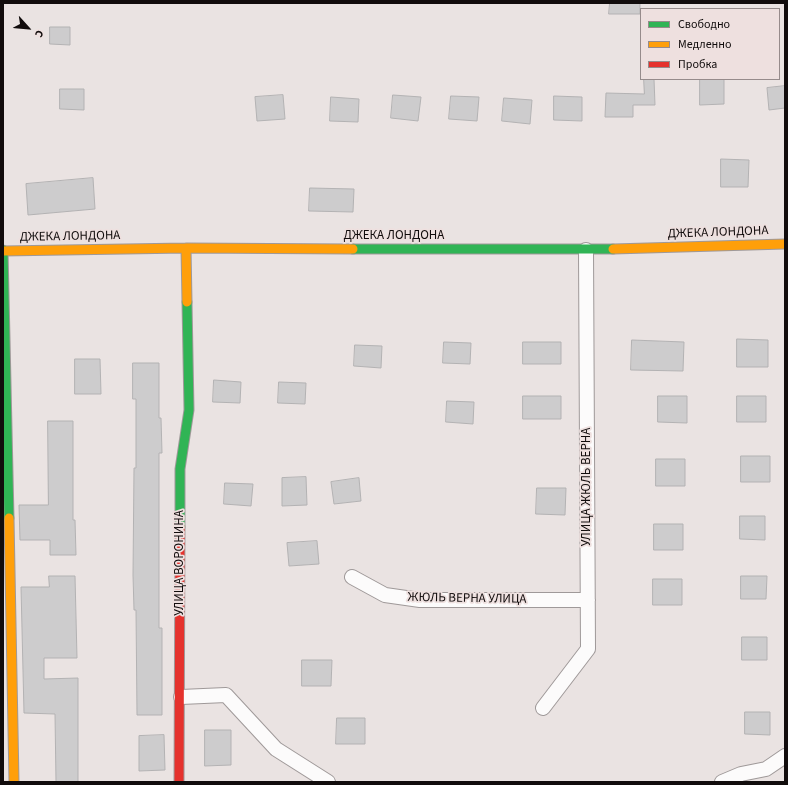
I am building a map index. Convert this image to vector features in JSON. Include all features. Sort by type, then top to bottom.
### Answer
[{"type":"street","name":"ДЖЕКА ЛОНДОНА","points":[[3,250],[186,248],[586,250],[785,244]]},
{"type":"street","name":"УЛИЦА ВОРОНИНА","points":[[179,782],[181,697],[180,469],[189,410],[186,248]]},
{"type":"street","points":[[3,250],[7,639],[11,674],[14,782]]},
{"type":"street","name":"УЛИЦА ЖЮЛЬ ВЕРНА","points":[[543,708],[588,649],[586,250]]},
{"type":"street","name":"ЖЮЛЬ ВЕРНА УЛИЦА","points":[[352,577],[385,595],[420,600],[588,600]]},
{"type":"street","points":[[3,687],[11,674]]},
{"type":"street","points":[[181,697],[226,695],[276,748],[328,782]]},
{"type":"street","points":[[722,782],[741,774],[766,769],[785,756]]},
{"type":"building","points":[[610,3],[640,3],[640,14],[609,14]]},
{"type":"building","points":[[50,27],[70,27],[70,45],[50,44]]},
{"type":"building","points":[[644,80],[654,80],[655,105],[633,105],[633,117],[605,117],[606,93],[644,94]]},
{"type":"building","points":[[700,80],[724,80],[724,104],[700,105]]},
{"type":"building","points":[[785,86],[785,108],[769,110],[767,88]]},
{"type":"building","points":[[60,89],[84,89],[84,110],[60,109]]},
{"type":"building","points":[[283,95],[285,119],[257,121],[255,97]]},
{"type":"building","points":[[393,95],[421,97],[418,121],[391,118]]},
{"type":"building","points":[[451,96],[479,97],[477,121],[449,119]]},
{"type":"building","points":[[554,96],[582,97],[582,121],[554,120]]},
{"type":"building","points":[[331,97],[359,99],[358,122],[330,121]]},
{"type":"building","points":[[504,98],[532,100],[530,124],[502,121]]},
{"type":"building","points":[[721,159],[749,160],[748,187],[721,187]]},
{"type":"building","points":[[93,178],[95,209],[28,215],[26,184]]},
{"type":"building","points":[[310,188],[354,189],[353,212],[309,211]]},
{"type":"building","points":[[737,339],[768,340],[768,367],[737,367]]},
{"type":"building","points":[[632,340],[684,342],[683,371],[631,370]]},
{"type":"building","points":[[444,342],[471,343],[470,364],[443,363]]},
{"type":"building","points":[[523,342],[561,342],[561,364],[523,364]]},
{"type":"building","points":[[355,345],[382,346],[381,368],[354,366]]},
{"type":"building","points":[[75,359],[100,359],[101,394],[75,394]]},
{"type":"building","points":[[133,363],[159,363],[159,418],[161,418],[162,453],[159,453],[159,628],[162,628],[162,715],[137,715],[136,610],[134,610],[133,575],[136,399],[133,399]]},
{"type":"building","points":[[214,380],[241,382],[240,403],[213,402]]},
{"type":"building","points":[[279,382],[306,383],[305,404],[278,403]]},
{"type":"building","points":[[523,396],[561,396],[561,419],[523,419]]},
{"type":"building","points":[[658,396],[687,396],[687,423],[658,422]]},
{"type":"building","points":[[737,396],[766,396],[766,422],[737,422]]},
{"type":"building","points":[[447,401],[474,402],[473,424],[446,422]]},
{"type":"building","points":[[48,421],[73,421],[73,520],[75,520],[76,555],[50,555],[50,540],[20,540],[19,505],[48,505]]},
{"type":"building","points":[[741,456],[770,456],[770,482],[741,482]]},
{"type":"building","points":[[656,459],[685,459],[685,486],[656,486]]},
{"type":"building","points":[[306,477],[307,505],[282,506],[282,478]]},
{"type":"building","points":[[359,478],[361,501],[334,504],[331,482]]},
{"type":"building","points":[[225,483],[253,484],[251,506],[224,504]]},
{"type":"building","points":[[537,488],[566,488],[565,515],[536,514]]},
{"type":"building","points":[[740,516],[765,516],[765,540],[740,539]]},
{"type":"building","points":[[654,524],[683,524],[683,550],[654,550]]},
{"type":"building","points":[[317,541],[319,564],[289,566],[287,543]]},
{"type":"building","points":[[49,576],[75,576],[77,658],[44,658],[44,679],[78,678],[78,782],[56,782],[55,714],[24,713],[21,587],[49,587]]},
{"type":"building","points":[[741,576],[767,576],[766,599],[741,599]]},
{"type":"building","points":[[653,579],[682,579],[682,605],[653,605]]},
{"type":"building","points":[[742,637],[767,637],[767,660],[742,660]]},
{"type":"building","points":[[302,660],[332,660],[331,686],[302,686]]},
{"type":"building","points":[[745,712],[770,712],[770,735],[745,734]]},
{"type":"building","points":[[337,718],[365,718],[365,744],[336,744]]},
{"type":"building","points":[[205,730],[231,730],[231,765],[205,766]]},
{"type":"building","points":[[164,735],[165,770],[139,771],[139,736]]},
{"type":"traffic: fast","points":[[353,249],[613,249]]},
{"type":"traffic: fast","points":[[3,250],[9,518]]},
{"type":"traffic: fast","points":[[180,527],[180,469],[189,410],[187,302]]},
{"type":"traffic: slow","points":[[613,249],[785,244]]},
{"type":"traffic: slow","points":[[3,251],[186,248],[353,249]]},
{"type":"traffic: slow","points":[[186,248],[187,302]]},
{"type":"traffic: slow","points":[[9,518],[14,782]]},
{"type":"traffic: jam","points":[[179,782],[180,527]]}]
